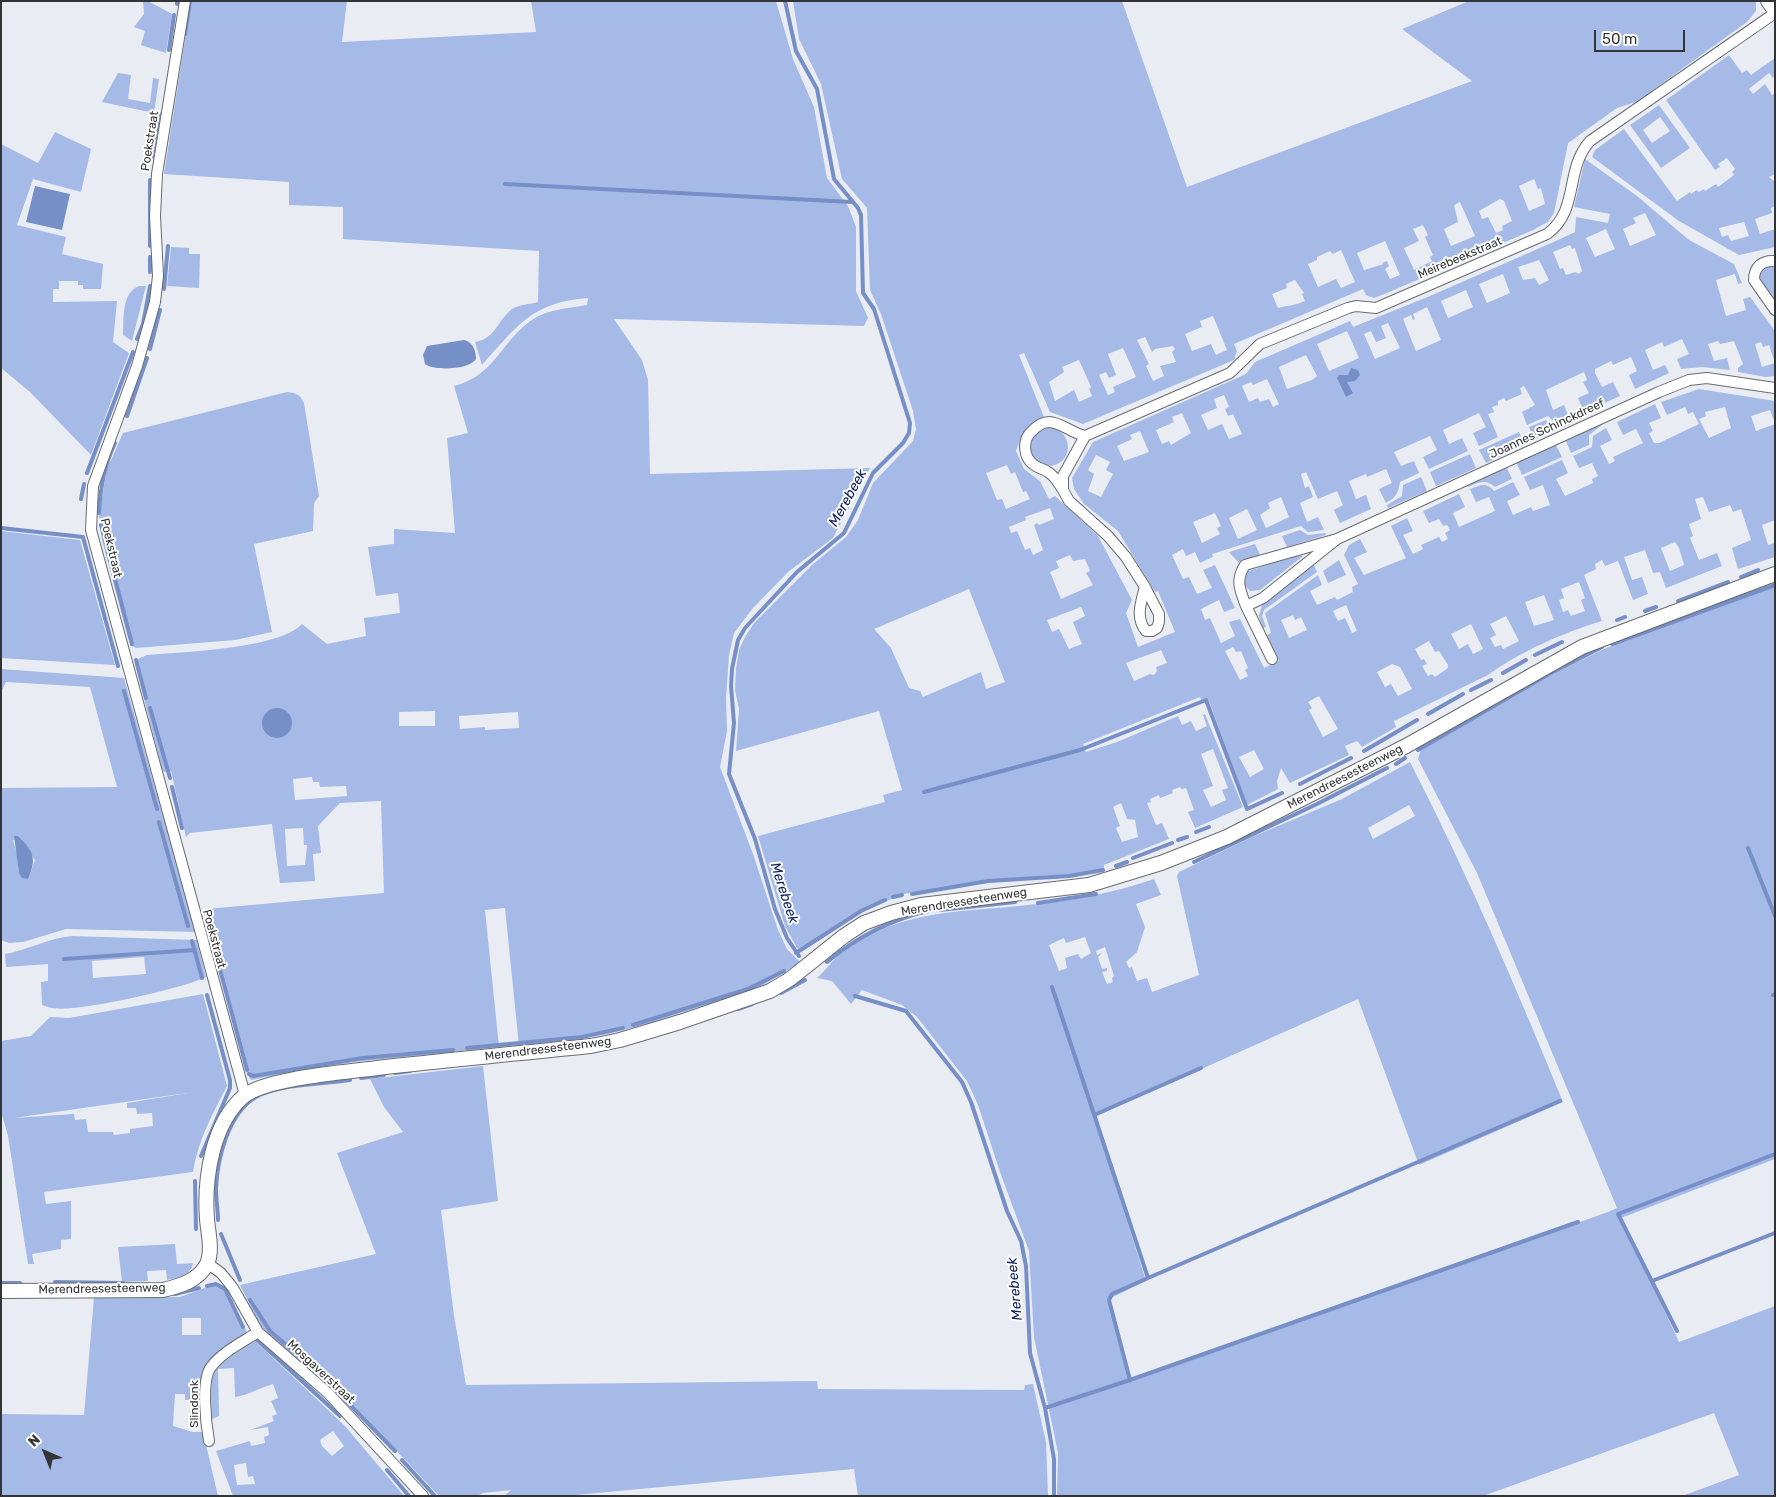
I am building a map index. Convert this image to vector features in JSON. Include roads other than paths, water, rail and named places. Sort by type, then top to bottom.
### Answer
[{"type":"main road","points":[[1768,1],[1775,12]]},
{"type":"main road","name":"Merendreesesteenweg","points":[[245,1095],[263,1087],[316,1075],[591,1046],[620,1040],[770,991],[790,979],[844,936],[864,924],[890,913],[921,905],[1089,885],[1122,877],[1227,837],[1297,803],[1406,746],[1582,647],[1775,574]]},
{"type":"main road","points":[[207,1263],[209,1244],[207,1172],[213,1149],[223,1127],[233,1108],[245,1095]]},
{"type":"main road","name":"Merendreesesteenweg","points":[[1,1291],[163,1290],[183,1285],[196,1277],[207,1263]]},
{"type":"street","name":"Poekstraat","points":[[185,1],[157,174],[155,216],[158,276],[155,302],[137,366],[93,486],[90,512],[96,549],[245,1095]]},
{"type":"street","name":"Meirebeekstraat","points":[[1085,436],[1230,372],[1260,344],[1348,308],[1356,306],[1376,308],[1547,234],[1563,219],[1568,207],[1577,161],[1581,151],[1590,142],[1775,12]]},
{"type":"street","points":[[1775,261],[1762,263],[1754,274],[1757,286],[1775,310]]},
{"type":"street","name":"Joannes Schinckdreef","points":[[1272,659],[1238,586],[1239,573],[1245,565],[1337,539],[1689,380],[1707,378],[1775,388]]},
{"type":"street","points":[[1063,490],[1063,476],[1085,436],[1074,434],[1059,424],[1048,422],[1038,425],[1029,433],[1026,441],[1025,449],[1030,462],[1049,472],[1069,501],[1108,536],[1126,556],[1145,587]]},
{"type":"street","name":"Joannes Schinckdreef","points":[[1246,606],[1263,598],[1337,539]]},
{"type":"street","name":"Mosgaverstraat","points":[[207,1263],[221,1272],[233,1288],[258,1332],[328,1394],[423,1496]]},
{"type":"street","name":"Slindonk","points":[[209,1441],[206,1382],[209,1370],[222,1357],[258,1332]]},
{"type":"waterway","points":[[185,34],[190,1]]},
{"type":"waterway","name":"Merebeek","points":[[785,1],[796,51],[817,89],[834,179],[858,208],[861,215],[863,293],[874,309],[910,423],[909,433],[903,443],[873,473],[844,533],[797,572],[745,628],[738,640],[732,669],[731,686],[734,723],[729,774],[755,839],[775,909],[787,938],[799,956]]},
{"type":"waterway","points":[[169,50],[174,15]]},
{"type":"waterway","points":[[152,157],[159,114]]},
{"type":"waterway","points":[[150,180],[150,246]]},
{"type":"waterway","points":[[505,184],[852,202]]},
{"type":"waterway","points":[[164,289],[168,246]]},
{"type":"waterway","points":[[150,257],[150,272]]},
{"type":"waterway","points":[[137,339],[143,324],[150,286]]},
{"type":"waterway","points":[[150,349],[160,310]]},
{"type":"waterway","points":[[87,473],[133,352]]},
{"type":"waterway","points":[[127,416],[147,358]]},
{"type":"waterway","points":[[99,513],[108,459],[115,443]]},
{"type":"waterway","points":[[81,499],[84,484]]},
{"type":"waterway","points":[[101,525],[132,644]]},
{"type":"waterway","points":[[1,528],[83,537],[118,666]]},
{"type":"waterway","points":[[1741,577],[1758,570]]},
{"type":"waterway","points":[[1678,601],[1728,582]]},
{"type":"waterway","points":[[1612,644],[1775,585]]},
{"type":"waterway","points":[[1645,611],[1656,607]]},
{"type":"waterway","points":[[1617,620],[1625,617]]},
{"type":"waterway","points":[[1535,655],[1562,642]]},
{"type":"waterway","points":[[1418,750],[1549,674],[1602,647]]},
{"type":"waterway","points":[[136,660],[146,698]]},
{"type":"waterway","points":[[1503,673],[1526,660]]},
{"type":"waterway","points":[[1471,690],[1491,680]]},
{"type":"waterway","points":[[124,691],[157,809]]},
{"type":"waterway","points":[[1428,714],[1463,694]]},
{"type":"waterway","points":[[924,792],[1080,750],[1206,700],[1247,809],[1282,793]]},
{"type":"waterway","points":[[150,708],[170,778]]},
{"type":"waterway","points":[[1364,751],[1417,720]]},
{"type":"waterway","points":[[1300,784],[1351,758]]},
{"type":"waterway","points":[[1396,764],[1405,758]]},
{"type":"waterway","points":[[1194,862],[1317,804],[1387,768]]},
{"type":"waterway","points":[[172,787],[182,828]]},
{"type":"waterway","points":[[159,822],[188,926]]},
{"type":"waterway","points":[[1196,832],[1209,827]]},
{"type":"waterway","points":[[1178,840],[1187,837]]},
{"type":"waterway","points":[[1133,858],[1172,843]]},
{"type":"waterway","points":[[1748,848],[1775,916]]},
{"type":"waterway","points":[[1116,866],[1127,862]]},
{"type":"waterway","points":[[912,894],[988,881],[1069,876],[1103,870]]},
{"type":"waterway","points":[[1038,903],[1096,894]]},
{"type":"waterway","points":[[893,897],[902,895]]},
{"type":"waterway","points":[[796,953],[861,911],[885,900]]},
{"type":"waterway","points":[[940,910],[1015,902]]},
{"type":"waterway","points":[[827,962],[863,936],[903,918],[932,910]]},
{"type":"waterway","points":[[208,925],[247,1070]]},
{"type":"waterway","points":[[192,941],[202,978]]},
{"type":"waterway","points":[[64,959],[195,950]]},
{"type":"waterway","points":[[633,1025],[748,989],[784,971]]},
{"type":"waterway","points":[[781,993],[805,980]]},
{"type":"waterway","points":[[1045,1408],[1130,1380],[1109,1300],[1112,1294],[1148,1278],[1052,987]]},
{"type":"waterway","points":[[201,1156],[230,1088],[230,1080],[207,995]]},
{"type":"waterway","name":"Merebeek","points":[[855,996],[906,1011],[962,1082],[971,1102],[1007,1211],[1021,1241],[1026,1266],[1030,1353],[1045,1408],[1054,1459],[1054,1496]]},
{"type":"waterway","points":[[738,1009],[752,1004]]},
{"type":"waterway","points":[[467,1048],[582,1037],[623,1028]]},
{"type":"waterway","points":[[249,1074],[253,1076],[363,1058],[453,1050]]},
{"type":"waterway","points":[[1094,1115],[1201,1068]]},
{"type":"waterway","points":[[395,1073],[410,1071]]},
{"type":"waterway","points":[[361,1078],[384,1075]]},
{"type":"waterway","points":[[218,1220],[216,1189],[222,1151],[231,1125],[246,1104],[256,1097],[277,1089],[350,1080]]},
{"type":"waterway","points":[[1148,1278],[1560,1101]]},
{"type":"waterway","points":[[1677,1331],[1618,1214],[1775,1154]]},
{"type":"waterway","points":[[195,1181],[196,1229]]},
{"type":"waterway","points":[[1130,1380],[1578,1222]]},
{"type":"waterway","points":[[1652,1281],[1775,1233]]},
{"type":"waterway","points":[[221,1234],[240,1280]]},
{"type":"waterway","points":[[55,1282],[123,1283]]},
{"type":"waterway","points":[[1,1283],[20,1283]]},
{"type":"waterway","points":[[207,1286],[216,1284],[225,1289],[243,1327]]},
{"type":"waterway","points":[[175,1294],[199,1288]]},
{"type":"waterway","points":[[250,1300],[270,1331],[323,1377],[395,1451]]},
{"type":"waterway","points":[[255,1338],[340,1416]]},
{"type":"waterway","points":[[402,1460],[435,1496]]},
{"type":"waterway","points":[[387,1470],[409,1496]]}]
